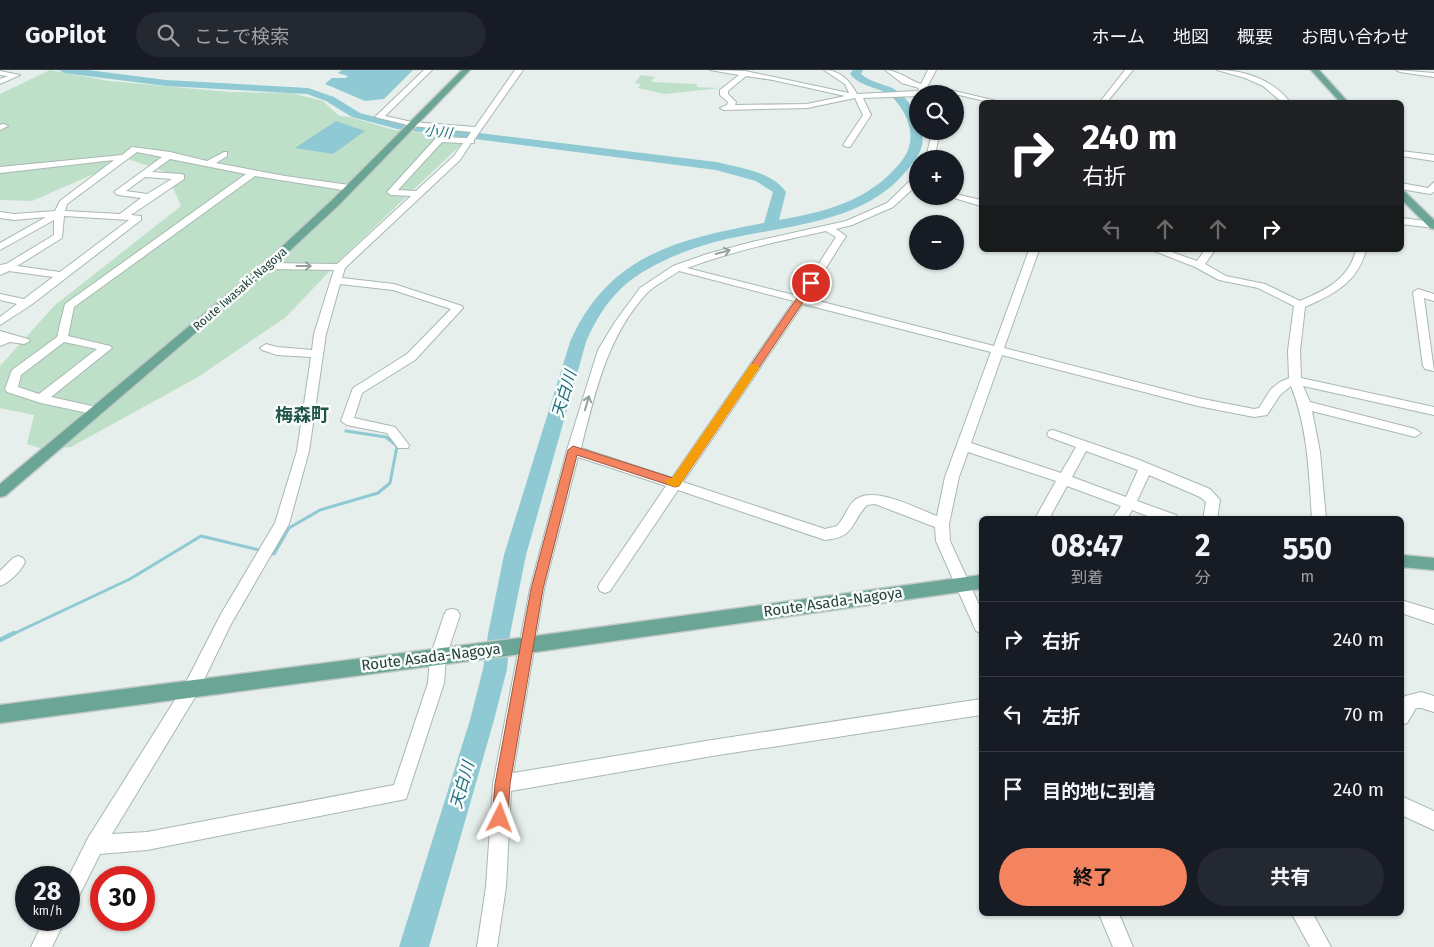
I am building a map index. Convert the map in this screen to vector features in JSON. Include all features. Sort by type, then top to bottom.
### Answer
[{"type":"main road","name":"Route Iwasaki-Nagoya","points":[[0,492],[267,266],[349,188],[466,70]]},
{"type":"main road","points":[[1314,70],[1342,100]]},
{"type":"main road","points":[[1404,196],[1433,225]]},
{"type":"main road","points":[[1404,561],[1434,564]]},
{"type":"main road","name":"Route Asada-Nagoya","points":[[0,714],[528,645],[979,582]]},
{"type":"street","points":[[428,70],[379,116],[409,128],[474,136]]},
{"type":"street","points":[[80,874],[95,845],[191,689],[226,619],[282,524],[303,451],[320,334],[340,267],[457,158],[519,70]]},
{"type":"street","points":[[714,70],[745,73],[857,96]]},
{"type":"street","points":[[828,70],[848,83],[867,115],[847,145]]},
{"type":"street","points":[[889,70],[910,85]]},
{"type":"street","points":[[923,85],[932,70]]},
{"type":"street","points":[[1105,100],[1129,70]]},
{"type":"street","points":[[1221,70],[1259,82],[1274,91],[1284,100]]},
{"type":"street","points":[[1400,70],[1434,76]]},
{"type":"street","points":[[0,72],[16,75],[0,82]]},
{"type":"street","points":[[745,73],[724,90],[724,96],[732,102],[727,108],[807,106],[857,96],[909,93]]},
{"type":"street","points":[[964,95],[988,100]]},
{"type":"street","points":[[419,194],[391,192],[440,139],[474,136]]},
{"type":"street","points":[[2,268],[59,236],[60,213],[64,202],[69,196],[135,149],[208,164],[349,188]]},
{"type":"street","points":[[1404,153],[1434,158]]},
{"type":"street","points":[[208,164],[224,154]]},
{"type":"street","points":[[149,197],[118,192],[170,155]]},
{"type":"street","points":[[0,170],[124,156]]},
{"type":"street","points":[[97,410],[41,399],[11,390],[16,373],[62,338],[70,306],[253,172]]},
{"type":"street","points":[[122,217],[181,176],[143,174]]},
{"type":"street","points":[[1404,187],[1430,191],[1434,184]]},
{"type":"street","points":[[487,947],[496,887],[502,784],[537,589],[573,450],[604,350],[620,322],[644,290],[677,268],[710,256],[849,223],[879,211],[909,191]]},
{"type":"street","points":[[964,199],[979,203]]},
{"type":"street","points":[[0,247],[60,213]]},
{"type":"street","points":[[0,215],[14,217],[60,213],[138,218],[0,322]]},
{"type":"street","points":[[0,225],[14,217]]},
{"type":"street","points":[[1404,221],[1433,225]]},
{"type":"street","points":[[604,587],[842,236],[828,228]]},
{"type":"street","points":[[979,622],[943,540],[942,524],[952,476],[1033,252]]},
{"type":"street","points":[[1163,252],[1199,265],[1223,278],[1261,286],[1300,304],[1337,288],[1360,261],[1362,252]]},
{"type":"street","points":[[1199,265],[1209,252]]},
{"type":"street","points":[[267,266],[340,267]]},
{"type":"street","points":[[2,268],[62,275]]},
{"type":"street","points":[[677,268],[1198,402],[1254,413],[1263,412],[1269,400],[1284,382],[1296,380],[1434,411]]},
{"type":"street","points":[[336,280],[394,287],[458,308],[411,357],[357,391],[347,421],[391,430],[403,445]]},
{"type":"street","points":[[1434,298],[1418,292],[1429,366],[1434,368]]},
{"type":"street","points":[[0,297],[27,302]]},
{"type":"street","points":[[1300,304],[1294,351],[1296,380],[1305,405],[1314,452],[1319,516]]},
{"type":"street","points":[[3,338],[24,341]]},
{"type":"street","points":[[41,399],[106,348],[62,338]]},
{"type":"street","points":[[266,348],[276,351],[318,354]]},
{"type":"street","points":[[1305,405],[1415,433]]},
{"type":"street","points":[[1053,434],[1146,468],[1205,493],[1213,500],[1210,516]]},
{"type":"street","points":[[1044,516],[1065,480],[1082,445]]},
{"type":"street","points":[[964,446],[1026,465],[1163,516]]},
{"type":"street","points":[[573,450],[824,535],[835,535],[844,529],[860,503],[870,498],[942,524]]},
{"type":"street","points":[[1121,516],[1130,504],[1146,468]]},
{"type":"street","points":[[0,580],[18,562]]},
{"type":"street","points":[[1404,607],[1434,617]]},
{"type":"street","points":[[95,845],[147,841],[400,793],[436,683],[438,657],[452,615]]},
{"type":"street","points":[[1404,712],[1411,701],[1421,700],[1434,704]]},
{"type":"street","points":[[502,784],[712,748],[979,708]]},
{"type":"street","points":[[1404,806],[1434,821]]},
{"type":"street","points":[[1109,916],[1123,947]]},
{"type":"street","points":[[1303,916],[1321,947]]},
{"type":"street","points":[[40,947],[49,931]]},
{"type":"green space","points":[[50,70],[109,81],[229,92],[291,93],[323,101],[339,116],[350,117],[394,130],[469,137],[342,258],[286,317],[198,377],[71,447],[43,449],[27,444],[34,415],[0,408],[0,366],[55,305],[181,206],[166,172],[128,159],[32,201],[0,200],[0,94]]},
{"type":"green space","points":[[641,75],[655,77],[652,82],[697,84],[697,87],[720,88],[665,94],[638,88],[641,84],[635,83]]},
{"type":"water","points":[[342,70],[413,70],[384,99],[365,101],[325,84],[332,78],[346,78],[348,76],[338,73]]},
{"type":"water","points":[[336,121],[365,131],[333,154],[295,148]]},
{"type":"waterway","name":"小川","points":[[64,70],[166,83],[308,91],[330,99],[356,115],[397,126],[716,166],[761,178],[775,186],[780,192],[771,224]]},
{"type":"waterway","name":"天白川","points":[[414,947],[482,720],[495,669],[499,634],[515,555],[583,329],[595,308],[610,289],[630,273],[660,257],[707,239],[794,222],[848,207],[872,195],[892,180],[916,149],[917,135],[909,113],[899,98],[887,90],[861,80],[855,74],[858,70]]},
{"type":"waterway","points":[[269,553],[274,554],[289,528],[320,510],[378,493],[390,483],[397,446],[386,437],[346,431]]},
{"type":"waterway","points":[[11,635],[130,579],[201,536],[263,551]]},
{"type":"waterway","points":[[0,640],[14,633]]},
{"type":"slow traffic","points":[[671,481],[675,483],[755,367]]},
{"type":"district","name":"梅森町","points":[[302,415]]},
{"type":"route","points":[[500,818],[502,784],[537,589],[573,450],[675,483],[811,283]]}]
